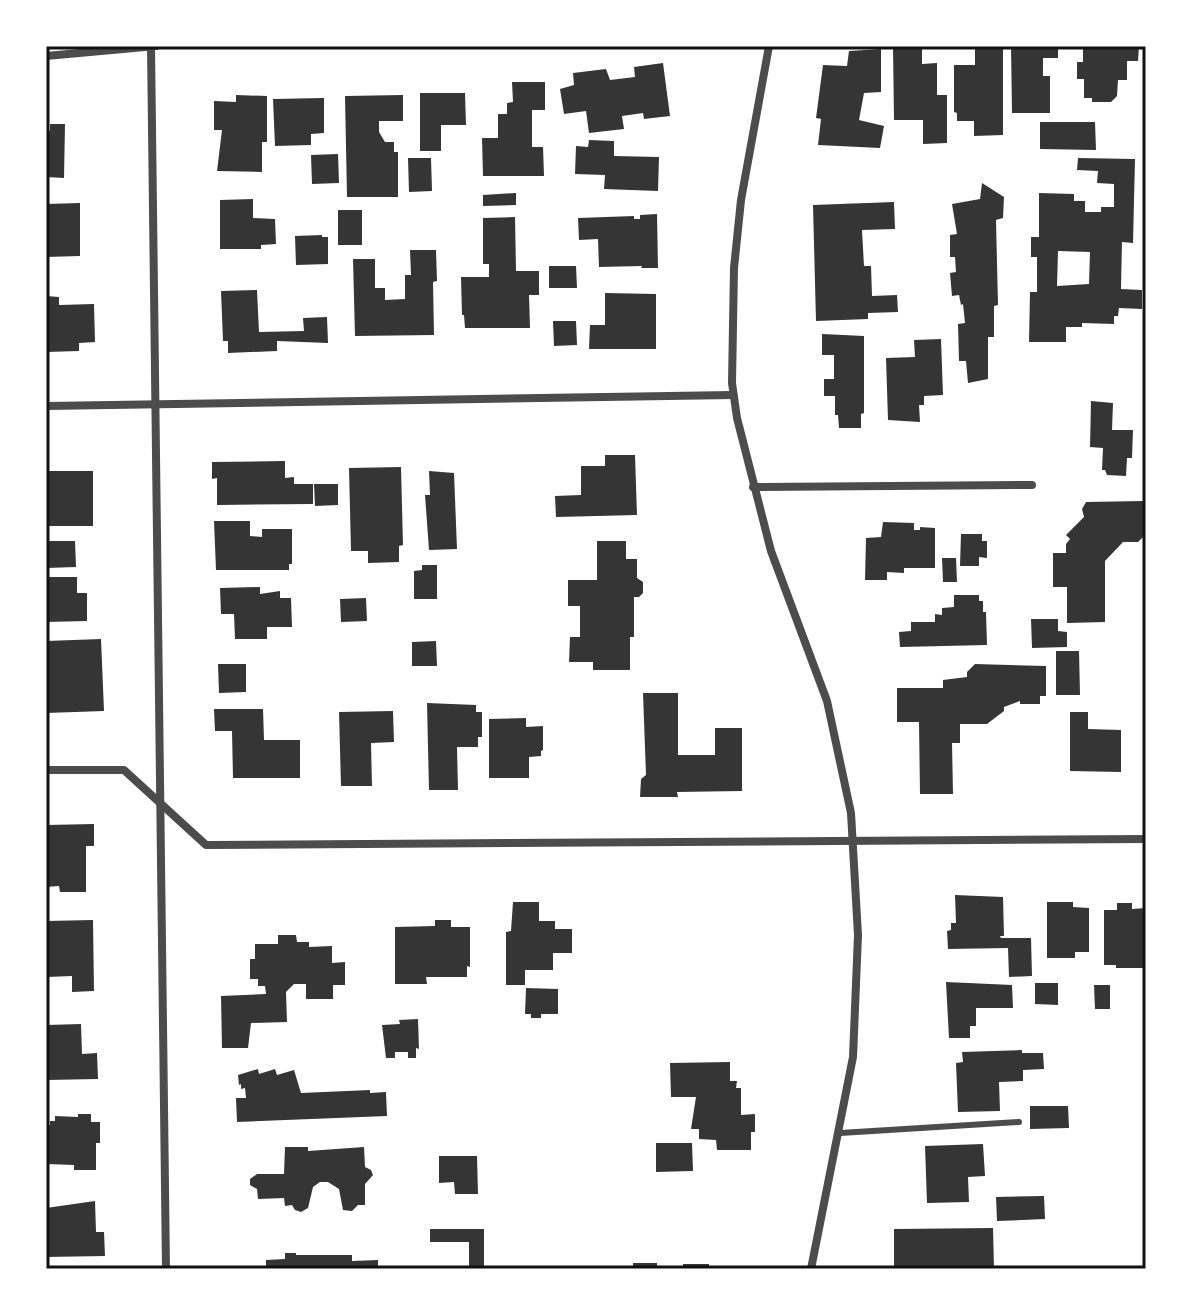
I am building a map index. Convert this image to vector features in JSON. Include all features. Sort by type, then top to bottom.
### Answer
[{"type":"street","points":[[46,56],[153,46],[166,1269]]},
{"type":"street","points":[[769,46],[741,200],[734,268],[733,395],[753,487],[785,593],[827,701],[851,813],[858,935],[853,1057],[811,1269]]},
{"type":"street","points":[[46,406],[733,395]]},
{"type":"street","points":[[753,487],[1032,485]]},
{"type":"street","points":[[46,770],[124,770],[206,845],[1146,839]]},
{"type":"lane","points":[[840,1133],[1019,1122]]},
{"type":"building","points":[[893,46],[922,46],[922,64],[937,63],[937,95],[947,95],[947,143],[923,144],[923,120],[894,120]]},
{"type":"building","points":[[975,46],[1003,46],[1003,135],[974,136],[974,121],[957,121],[957,113],[954,112],[954,65],[975,65]]},
{"type":"building","points":[[1011,46],[1058,46],[1058,58],[1043,58],[1043,76],[1050,76],[1050,113],[1012,113]]},
{"type":"building","points":[[1083,46],[1139,46],[1138,61],[1127,61],[1127,80],[1118,80],[1117,96],[1111,102],[1092,102],[1092,98],[1084,98],[1084,79],[1077,79],[1077,62],[1083,62]]},
{"type":"building","points":[[881,49],[881,92],[864,93],[859,120],[884,126],[880,148],[818,145],[821,119],[816,118],[823,65],[847,66],[849,51]]},
{"type":"building","points":[[663,63],[670,116],[644,119],[643,113],[622,116],[624,129],[589,133],[586,111],[564,114],[560,89],[574,85],[573,73],[606,69],[610,80],[635,77],[634,67]]},
{"type":"building","points":[[512,82],[545,82],[545,110],[532,110],[532,147],[543,147],[544,176],[483,176],[482,138],[498,138],[498,114],[507,114],[507,103],[513,102]]},
{"type":"building","points":[[420,93],[465,93],[466,125],[441,125],[441,151],[420,151]]},
{"type":"building","points":[[236,95],[267,96],[267,142],[262,142],[262,172],[217,171],[222,130],[214,130],[214,101],[236,102]]},
{"type":"building","points":[[403,95],[403,121],[379,121],[379,132],[385,142],[394,142],[394,152],[398,152],[398,197],[347,197],[345,96]]},
{"type":"building","points":[[324,98],[324,133],[311,134],[311,145],[275,146],[273,99]]},
{"type":"building","points":[[1040,122],[1095,122],[1096,150],[1040,149]]},
{"type":"building","points":[[50,124],[65,124],[64,178],[46,177],[46,131],[50,131]]},
{"type":"building","points":[[589,140],[614,141],[614,156],[659,157],[658,191],[604,189],[605,175],[575,174],[576,146],[588,147]]},
{"type":"building","points":[[338,154],[339,183],[312,184],[311,155]]},
{"type":"building","points":[[408,158],[431,158],[432,191],[409,192]]},
{"type":"building","points":[[1078,158],[1135,159],[1133,243],[1122,242],[1121,289],[1142,290],[1142,309],[1119,308],[1114,324],[1082,323],[1082,327],[1066,327],[1066,342],[1029,342],[1030,292],[1037,292],[1037,257],[1031,257],[1031,237],[1039,237],[1039,193],[1074,194],[1074,201],[1085,201],[1085,212],[1101,212],[1101,207],[1114,207],[1114,184],[1097,183],[1098,171],[1077,170]],"holes":[[[1058,251],[1090,252],[1089,284],[1057,286]]]},
{"type":"building","points":[[982,183],[1004,197],[1003,218],[996,220],[998,305],[994,306],[994,337],[988,337],[988,379],[968,383],[966,361],[959,361],[958,324],[965,323],[963,304],[959,295],[952,296],[950,273],[956,272],[955,257],[950,257],[950,235],[957,234],[952,204],[980,199]]},
{"type":"building","points":[[516,193],[516,205],[483,206],[483,195]]},
{"type":"building","points":[[253,199],[253,218],[275,219],[276,244],[261,245],[261,249],[220,249],[220,200]]},
{"type":"building","points":[[894,202],[895,229],[862,230],[864,266],[871,266],[872,296],[897,295],[898,312],[868,313],[868,319],[816,321],[813,205]]},
{"type":"building","points":[[80,203],[80,256],[46,257],[46,204]]},
{"type":"building","points":[[338,210],[362,210],[362,245],[338,245]]},
{"type":"building","points":[[657,214],[658,268],[599,267],[598,239],[579,240],[578,218],[634,216],[634,219],[640,219],[640,215]]},
{"type":"building","points":[[515,217],[516,271],[539,271],[539,295],[529,295],[530,328],[465,328],[461,277],[489,277],[489,264],[483,264],[483,218]]},
{"type":"building","points":[[295,236],[328,237],[328,264],[296,265]]},
{"type":"building","points":[[410,250],[436,250],[434,335],[355,336],[353,259],[375,259],[375,288],[385,288],[385,300],[405,299],[405,275],[411,275]]},
{"type":"building","points":[[549,266],[576,266],[577,288],[549,288]]},
{"type":"building","points":[[257,290],[259,332],[304,331],[303,318],[327,317],[328,343],[277,341],[277,351],[228,353],[228,341],[223,341],[221,291]]},
{"type":"building","points":[[605,293],[656,294],[656,349],[589,349],[590,325],[605,325]]},
{"type":"building","points":[[46,296],[59,297],[59,305],[94,304],[95,342],[79,343],[79,351],[46,352]]},
{"type":"building","points":[[553,321],[576,321],[577,345],[554,346]]},
{"type":"building","points":[[822,334],[864,336],[864,413],[861,414],[861,428],[839,428],[835,396],[824,396],[824,379],[834,379],[834,355],[822,355]]},
{"type":"building","points":[[941,339],[943,395],[924,396],[924,405],[919,405],[920,422],[888,420],[886,358],[915,357],[914,340]]},
{"type":"building","points":[[1091,401],[1113,403],[1112,430],[1133,430],[1132,458],[1127,458],[1126,476],[1107,475],[1102,470],[1103,448],[1090,447]]},
{"type":"building","points":[[605,455],[635,455],[637,515],[556,517],[555,496],[581,495],[581,466],[605,466]]},
{"type":"building","points":[[285,461],[285,478],[294,477],[294,484],[313,484],[313,504],[217,505],[217,478],[212,479],[212,462]]},
{"type":"building","points":[[401,467],[403,545],[399,546],[399,562],[368,563],[368,551],[351,551],[349,468]]},
{"type":"building","points":[[46,471],[93,471],[93,526],[46,526]]},
{"type":"building","points":[[429,471],[454,473],[457,549],[429,550],[425,495],[430,495]]},
{"type":"building","points":[[314,484],[338,484],[338,505],[315,506]]},
{"type":"building","points":[[1143,501],[1144,536],[1138,542],[1123,542],[1105,561],[1105,622],[1067,623],[1067,587],[1053,587],[1053,553],[1066,553],[1066,544],[1070,539],[1066,535],[1084,517],[1082,509],[1086,502]]},
{"type":"building","points":[[214,521],[250,521],[250,536],[262,537],[262,529],[292,529],[292,564],[289,564],[289,570],[216,570]]},
{"type":"building","points":[[883,522],[914,523],[914,530],[920,530],[920,527],[935,528],[935,568],[904,568],[904,573],[887,572],[887,580],[865,580],[866,538],[881,537]]},
{"type":"building","points":[[961,534],[982,534],[982,541],[987,541],[987,558],[979,557],[979,566],[960,566]]},
{"type":"building","points":[[46,541],[75,541],[76,567],[46,568]]},
{"type":"building","points":[[597,541],[626,541],[626,559],[637,559],[637,578],[643,582],[643,593],[634,597],[630,670],[593,670],[593,662],[569,662],[570,637],[580,637],[580,606],[568,606],[568,580],[597,580]]},
{"type":"building","points":[[942,558],[956,558],[957,582],[943,582]]},
{"type":"building","points":[[422,565],[437,565],[437,599],[414,599],[414,571],[422,570]]},
{"type":"building","points":[[46,577],[77,577],[77,593],[87,593],[87,621],[46,622]]},
{"type":"building","points":[[260,587],[260,594],[280,591],[280,598],[291,598],[292,627],[267,627],[267,639],[235,639],[234,614],[221,614],[220,588]]},
{"type":"building","points":[[954,595],[979,595],[979,601],[983,601],[987,645],[900,647],[899,632],[911,631],[911,622],[935,622],[935,614],[942,615],[942,608],[954,607]]},
{"type":"building","points":[[366,598],[367,621],[341,622],[340,599]]},
{"type":"building","points":[[1031,619],[1058,619],[1058,631],[1067,632],[1067,647],[1032,648]]},
{"type":"building","points":[[101,639],[104,711],[46,713],[46,641]]},
{"type":"building","points":[[436,641],[437,666],[412,666],[412,642]]},
{"type":"building","points":[[1056,651],[1079,651],[1080,695],[1056,695]]},
{"type":"building","points":[[218,664],[246,664],[246,692],[219,693]]},
{"type":"building","points":[[975,664],[1046,666],[1046,696],[1040,696],[1040,704],[1020,704],[1020,701],[1004,707],[1004,711],[987,724],[960,724],[960,743],[952,743],[953,794],[920,794],[919,722],[897,722],[897,688],[943,688],[943,680],[967,677],[967,672]]},
{"type":"building","points":[[643,693],[678,693],[678,755],[715,755],[715,728],[742,728],[742,791],[677,792],[678,797],[640,797],[641,779],[646,775]]},
{"type":"building","points":[[427,703],[476,705],[476,712],[482,712],[482,737],[478,737],[478,747],[457,747],[458,790],[429,790]]},
{"type":"building","points":[[214,709],[263,709],[264,740],[300,740],[300,778],[233,778],[232,731],[215,731]]},
{"type":"building","points":[[393,711],[394,742],[371,743],[372,786],[341,786],[339,712]]},
{"type":"building","points":[[1070,712],[1088,712],[1088,729],[1121,730],[1121,772],[1070,771]]},
{"type":"building","points":[[526,718],[526,727],[543,726],[543,750],[541,756],[529,757],[529,778],[489,778],[489,719]]},
{"type":"building","points":[[94,824],[94,846],[86,846],[86,892],[60,892],[59,886],[46,887],[46,825]]},
{"type":"building","points":[[955,895],[1003,897],[1004,936],[1000,936],[1031,938],[1032,976],[1009,977],[1008,948],[948,949],[947,931],[951,930],[951,923],[956,923]]},
{"type":"building","points":[[513,902],[539,902],[539,921],[555,921],[555,929],[572,929],[572,953],[553,953],[553,970],[525,970],[525,985],[506,985],[506,932],[511,931]]},
{"type":"building","points":[[1047,902],[1073,902],[1073,907],[1089,908],[1089,952],[1075,952],[1075,958],[1047,958]]},
{"type":"building","points":[[1117,903],[1132,903],[1132,909],[1146,908],[1144,968],[1104,965],[1104,910],[1117,910]]},
{"type":"building","points":[[93,920],[94,991],[72,992],[72,976],[47,977],[46,921]]},
{"type":"building","points":[[435,920],[451,920],[451,927],[470,927],[467,977],[426,977],[427,984],[395,984],[395,927],[435,926]]},
{"type":"building","points":[[278,935],[296,935],[297,942],[309,942],[309,947],[332,946],[332,963],[345,962],[345,985],[333,985],[333,999],[306,999],[306,984],[294,984],[286,992],[287,1022],[251,1023],[248,1048],[222,1048],[221,996],[266,994],[265,986],[258,986],[258,979],[250,979],[250,959],[255,959],[255,944],[278,944]]},
{"type":"building","points":[[946,982],[1012,985],[1013,1008],[976,1008],[976,1026],[970,1026],[970,1038],[949,1038]]},
{"type":"building","points":[[1035,983],[1058,983],[1058,1005],[1035,1004]]},
{"type":"building","points":[[1094,985],[1110,985],[1110,1009],[1095,1009]]},
{"type":"building","points":[[526,988],[558,989],[558,1014],[541,1014],[541,1018],[531,1018],[531,1014],[525,1014]]},
{"type":"building","points":[[418,1019],[419,1049],[416,1048],[416,1058],[408,1058],[408,1052],[395,1052],[395,1058],[386,1058],[382,1025]]},
{"type":"building","points":[[81,1024],[82,1054],[97,1053],[98,1079],[46,1080],[46,1025]]},
{"type":"building","points":[[1022,1050],[1022,1053],[1043,1053],[1044,1069],[1023,1070],[1023,1081],[999,1082],[1000,1111],[958,1112],[956,1063],[963,1062],[962,1052]]},
{"type":"building","points":[[730,1062],[730,1081],[737,1081],[736,1088],[741,1088],[741,1115],[755,1114],[751,1150],[717,1150],[716,1140],[699,1139],[699,1129],[691,1129],[696,1097],[671,1097],[670,1063]]},
{"type":"building","points":[[258,1069],[259,1074],[275,1069],[277,1075],[294,1070],[301,1093],[386,1092],[387,1116],[237,1122],[236,1098],[246,1098],[238,1075]]},
{"type":"building","points":[[1030,1106],[1068,1106],[1069,1128],[1030,1129]]},
{"type":"building","points":[[78,1114],[91,1114],[91,1122],[100,1122],[96,1170],[74,1170],[74,1165],[46,1164],[46,1125],[55,1121],[55,1116],[78,1117]]},
{"type":"building","points":[[656,1143],[692,1143],[693,1171],[656,1172]]},
{"type":"building","points":[[983,1144],[985,1176],[968,1177],[969,1202],[927,1203],[925,1146]]},
{"type":"building","points":[[285,1147],[308,1147],[308,1151],[364,1147],[365,1167],[373,1175],[365,1184],[365,1205],[358,1205],[352,1211],[343,1210],[339,1189],[328,1182],[320,1182],[313,1187],[308,1208],[301,1212],[292,1205],[285,1206],[284,1198],[258,1199],[257,1189],[250,1185],[250,1179],[257,1174],[284,1174]]},
{"type":"building","points":[[439,1156],[477,1156],[478,1194],[455,1194],[454,1182],[439,1183]]},
{"type":"building","points":[[1044,1196],[1045,1219],[997,1221],[996,1197]]},
{"type":"building","points":[[95,1201],[96,1232],[104,1232],[105,1256],[46,1257],[46,1208]]},
{"type":"building","points":[[993,1228],[994,1269],[894,1269],[894,1229]]},
{"type":"building","points":[[430,1229],[484,1229],[484,1269],[469,1269],[469,1242],[430,1242]]},
{"type":"building","points":[[285,1253],[352,1255],[352,1261],[378,1260],[378,1269],[266,1269],[266,1260],[285,1259]]},
{"type":"building","points":[[633,1263],[657,1263],[657,1269],[633,1269]]},
{"type":"building","points":[[683,1264],[709,1264],[709,1269],[683,1269]]}]
